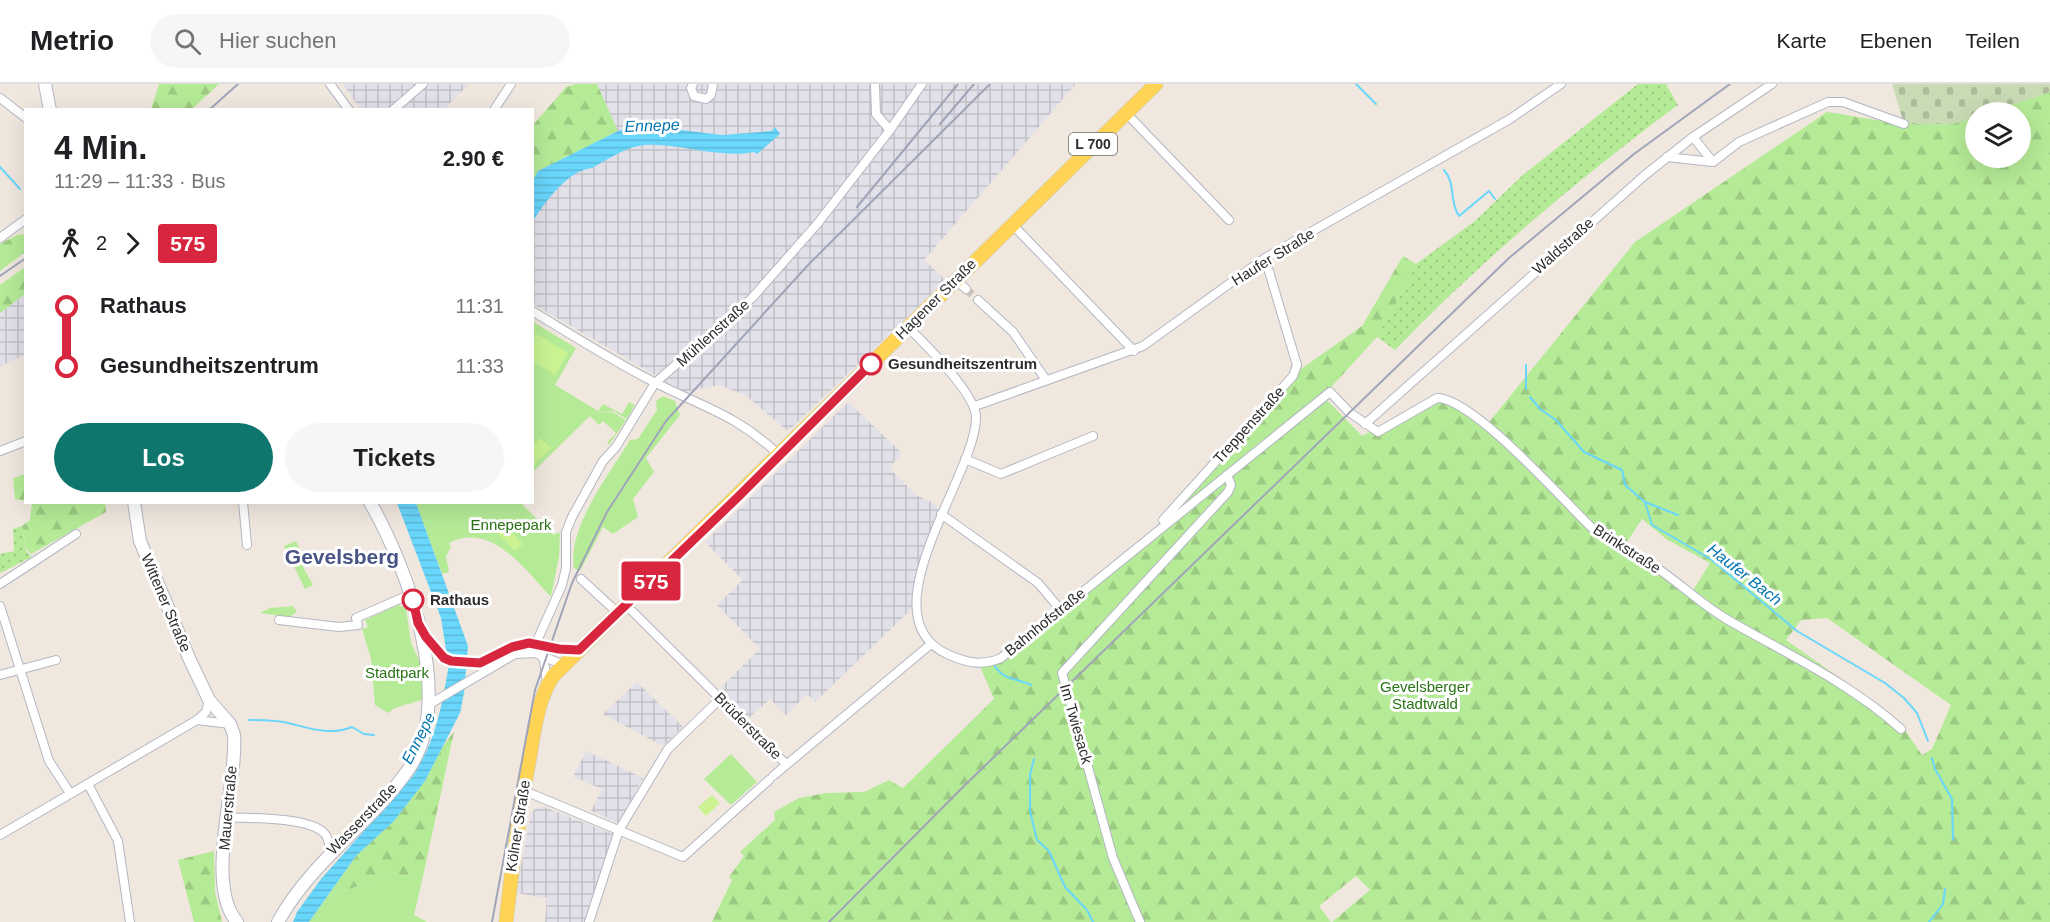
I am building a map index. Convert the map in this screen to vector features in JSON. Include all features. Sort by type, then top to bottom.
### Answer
[{"type":"main road","points":[[45,84],[50,108]]},
{"type":"main road","name":"Hagener Straße","points":[[534,731],[547,686],[563,664],[623,610],[909,327],[961,284],[1012,224],[1156,84]]},
{"type":"main road","name":"Wittener Straße","points":[[134,504],[140,541],[210,700]]},
{"type":"main road","name":"Wasserstraße","points":[[278,922],[287,907],[331,852],[407,771],[419,751],[425,733],[429,685],[418,623],[411,594],[393,546],[371,504]]},
{"type":"main road","points":[[210,700],[230,724]]},
{"type":"main road","name":"Mauerstraße","points":[[230,724],[234,741],[223,854],[224,895],[235,921]]},
{"type":"main road","name":"Kölner Straße","points":[[506,922],[510,879],[534,731]]},
{"type":"main road","points":[[287,907],[287,922]]},
{"type":"street","points":[[330,84],[348,108]]},
{"type":"street","points":[[395,108],[423,84]]},
{"type":"street","points":[[495,108],[511,84]]},
{"type":"street","points":[[693,84],[691,88],[694,96],[706,99],[711,95],[714,84]]},
{"type":"street","name":"Mühlenstraße","points":[[536,650],[562,585],[566,532],[572,517],[603,461],[616,447],[656,383],[752,298],[818,223],[890,130],[922,84]]},
{"type":"street","name":"Haufer Straße","points":[[975,405],[1134,351],[1265,258],[1510,118],[1561,84]]},
{"type":"street","name":"Waldstraße","points":[[1365,424],[1583,228],[1667,157],[1694,136],[1772,84]]},
{"type":"street","points":[[875,89],[876,114],[890,130]]},
{"type":"street","points":[[0,98],[24,116]]},
{"type":"street","points":[[1667,157],[1713,162],[1739,142],[1828,102],[1843,102],[1904,124]]},
{"type":"street","points":[[1127,114],[1229,220]]},
{"type":"street","points":[[1694,136],[1713,162]]},
{"type":"street","points":[[1012,224],[1134,351]]},
{"type":"street","points":[[0,238],[21,227]]},
{"type":"street","name":"Treppenstraße","points":[[1147,538],[1293,376],[1296,365],[1294,354],[1265,258]]},
{"type":"street","points":[[978,300],[1013,332],[1046,380]]},
{"type":"street","points":[[534,312],[656,383],[755,432],[779,455]]},
{"type":"street","points":[[909,327],[941,361],[975,405],[975,428],[965,459],[941,514],[920,577],[920,621],[931,644]]},
{"type":"street","name":"Bahnhofstraße","points":[[931,644],[964,661],[979,664],[1001,658],[1330,392],[1365,424]]},
{"type":"street","name":"Brinkstraße","points":[[1365,424],[1378,432],[1437,398],[1447,398],[1486,425],[1594,530],[1655,567],[1725,619],[1845,686],[1880,710],[1901,729]]},
{"type":"street","points":[[965,459],[1001,474],[1093,436]]},
{"type":"street","points":[[0,451],[24,442]]},
{"type":"street","name":"Im Twiesack","points":[[1140,922],[1113,858],[1062,675],[1228,492],[1231,486],[1227,475]]},
{"type":"street","points":[[243,504],[247,544]]},
{"type":"street","points":[[941,514],[1038,584],[1060,609]]},
{"type":"street","points":[[0,584],[76,534]]},
{"type":"street","name":"Brüderstraße","points":[[581,579],[623,610],[720,699],[786,764],[931,644]]},
{"type":"street","points":[[279,620],[339,627],[358,625],[356,618],[411,594]]},
{"type":"street","points":[[0,606],[18,669],[49,761],[70,793]]},
{"type":"street","points":[[418,623],[444,658],[470,664],[487,661],[512,647],[536,650],[563,664]]},
{"type":"street","points":[[428,705],[515,654],[548,647],[579,650]]},
{"type":"street","points":[[536,650],[544,660],[547,686]]},
{"type":"street","points":[[0,675],[56,660]]},
{"type":"street","points":[[589,922],[619,830],[668,749],[720,699]]},
{"type":"street","points":[[0,836],[197,720],[206,712],[210,700]]},
{"type":"street","points":[[197,720],[230,724]]},
{"type":"street","points":[[523,793],[532,794],[683,857],[786,764]]},
{"type":"street","points":[[88,784],[118,841],[130,922]]},
{"type":"street","points":[[227,817],[291,821],[315,826],[327,836],[331,852]]},
{"type":"shaded area","points":[[343,84],[469,84],[445,108],[359,108]]},
{"type":"shaded area","points":[[597,84],[1076,84],[924,260],[946,280],[788,431],[746,396],[720,385],[684,392],[534,305],[534,179],[618,132]]},
{"type":"shaded area","points":[[24,295],[24,355],[0,366],[0,313]]},
{"type":"shaded area","points":[[848,402],[902,453],[890,467],[894,473],[916,495],[935,504],[941,514],[918,603],[815,702],[807,694],[786,715],[770,699],[749,718],[720,688],[760,649],[717,605],[743,580],[705,542]]},
{"type":"shaded area","points":[[637,682],[683,727],[663,746],[603,714]]},
{"type":"shaded area","points":[[586,751],[643,778],[619,823],[591,811],[602,789],[573,777]]},
{"type":"shaded area","points":[[544,807],[613,834],[589,922],[545,922],[547,898],[516,893],[531,813],[536,808]]},
{"type":"green space","points":[[159,84],[219,84],[193,108],[151,108]]},
{"type":"green space","points":[[576,84],[597,84],[618,131],[538,171],[534,178],[534,124],[566,87]]},
{"type":"green space","points":[[1638,84],[1666,84],[1678,105],[1603,162],[1531,222],[1462,284],[1395,350],[1377,337],[1416,264],[1475,221],[1524,174]]},
{"type":"green space","points":[[1892,84],[2050,84],[2050,92],[2020,102],[1965,102],[1965,120],[1954,124],[1904,124]]},
{"type":"green space","name":"Gevelsberger Stadtwald","points":[[2050,92],[2050,922],[1332,922],[1370,890],[1356,876],[1319,906],[1331,922],[712,922],[732,880],[729,877],[744,856],[740,852],[775,820],[774,812],[799,798],[826,793],[864,792],[889,780],[903,788],[994,699],[979,664],[991,662],[1147,538],[1294,374],[1362,326],[1403,256],[1416,264],[1377,337],[1323,396],[1362,436],[1436,397],[1447,400],[1486,426],[1635,242],[1827,112],[1901,123],[1957,122],[1965,120],[1965,168],[2031,168],[2031,102],[2020,102]],"holes":[[[1642,519],[1666,539],[1710,563],[1692,592],[1625,545]],[[1827,618],[1951,705],[1932,749],[1922,755],[1902,726],[1882,708],[1786,640],[1801,620]]]},
{"type":"green space","points":[[24,234],[24,253],[0,271],[0,244],[17,235]]},
{"type":"green space","points":[[24,268],[24,295],[0,313],[0,285]]},
{"type":"green space","name":"Ennepepark","points":[[534,322],[576,348],[555,385],[598,411],[603,404],[622,414],[629,402],[635,405],[627,419],[613,411],[592,413],[612,412],[626,420],[609,445],[607,443],[616,433],[603,421],[599,425],[590,416],[534,471]]},
{"type":"green space","points":[[535,333],[568,353],[555,375],[534,362]]},
{"type":"green space","points":[[663,396],[675,401],[680,415],[646,458],[654,472],[633,499],[638,517],[613,534],[603,527],[580,571],[574,568],[573,553],[591,503],[630,440],[638,439],[657,410],[656,401]]},
{"type":"green space","points":[[540,438],[551,448],[534,464],[534,445]]},
{"type":"green space","points":[[24,475],[24,501],[15,499],[13,478]]},
{"type":"green space","points":[[32,504],[105,504],[106,512],[31,554],[26,549],[22,526],[30,520]]},
{"type":"green space","name":"Ennepepark","points":[[416,504],[522,504],[542,524],[547,520],[549,523],[545,527],[554,535],[558,532],[560,534],[559,556],[551,597],[506,551],[479,538],[465,538],[449,543],[451,547],[446,556],[449,572],[442,574]]},
{"type":"green space","points":[[501,522],[523,544],[515,551],[493,529]]},
{"type":"green space","points":[[22,526],[26,551],[32,557],[0,573],[0,554],[14,551],[13,529]]},
{"type":"green space","points":[[296,541],[307,565],[303,567],[313,585],[305,589],[284,546]]},
{"type":"green space","name":"Stadtpark","points":[[398,605],[406,608],[411,643],[421,664],[424,699],[395,708],[388,713],[375,705],[371,659],[361,625],[363,629],[368,627],[365,620]]},
{"type":"green space","points":[[293,606],[297,612],[289,617],[260,613],[270,608]]},
{"type":"green space","points":[[454,732],[422,881],[395,873],[327,897],[356,856],[394,821],[425,781],[443,746]]},
{"type":"green space","points":[[731,754],[757,782],[731,805],[704,779]]},
{"type":"green space","points":[[712,795],[720,803],[706,816],[698,807]]},
{"type":"green space","points":[[214,851],[215,892],[222,922],[194,922],[178,860]]},
{"type":"green space","points":[[395,873],[422,881],[414,915],[427,922],[309,922],[327,897]]},
{"type":"water","points":[[639,125],[722,135],[772,131],[775,127],[780,134],[757,154],[754,152],[723,153],[661,145],[634,147],[592,168],[574,174],[558,188],[534,220],[534,178],[538,171],[618,131]]},
{"type":"water","points":[[397,504],[416,504],[468,646],[460,713],[425,781],[394,821],[356,856],[309,922],[293,922],[297,912],[321,879],[413,776],[422,761],[434,732],[451,654],[446,650],[441,618]]},
{"type":"waterway","name":"Haufer Bach","points":[[1356,84],[1376,104]]},
{"type":"waterway","points":[[0,167],[20,189]]},
{"type":"waterway","name":"Haufer Bach","points":[[1444,170],[1450,181],[1454,205],[1459,216],[1489,191],[1495,199]]},
{"type":"waterway","name":"Haufer Bach","points":[[1526,365],[1526,389]]},
{"type":"waterway","name":"Haufer Bach","points":[[1530,397],[1540,409],[1556,420],[1584,452],[1622,470],[1625,485],[1645,502],[1652,525],[1712,560],[1797,631],[1885,683],[1904,698],[1917,713],[1928,741]]},
{"type":"waterway","points":[[1645,502],[1678,515]]},
{"type":"waterway","points":[[995,666],[1007,677],[1031,685]]},
{"type":"waterway","points":[[249,720],[279,721],[328,731],[352,727],[364,734],[374,735]]},
{"type":"waterway","name":"Haufer Bach","points":[[1932,758],[1935,769],[1952,799],[1953,840]]},
{"type":"waterway","points":[[1034,759],[1030,775],[1030,811],[1037,840],[1049,851],[1065,887],[1087,910],[1093,922]]},
{"type":"waterway","name":"Haufer Bach","points":[[1929,922],[1943,904],[1945,889]]},
{"type":"tunnel","points":[[966,289],[978,300]]},
{"type":"railway","points":[[211,108],[238,84]]},
{"type":"railway","points":[[857,207],[958,84]]},
{"type":"railway","points":[[940,124],[974,84]]},
{"type":"railway","points":[[492,922],[535,690],[572,583],[607,512],[666,421],[809,264],[990,84]]},
{"type":"railway","points":[[829,922],[964,786],[1509,258],[1634,154],[1730,84]]},
{"type":"railway","points":[[0,276],[24,259]]},
{"type":"bus line","name":"575","points":[[413,600],[418,623],[426,637],[444,658],[451,661],[480,663],[512,647],[529,643],[579,650],[739,496],[871,364]]},
{"type":"place","name":"Gesundheitszentrum","points":[[871,364]]},
{"type":"place","name":"Rathaus","points":[[413,600]]},
{"type":"district","name":"Gevelsberg","points":[[342,557]]},
{"type":"water label","name":"Ennepe","points":[[652,125]]},
{"type":"water label","name":"Ennepe","points":[[418,738]]}]
